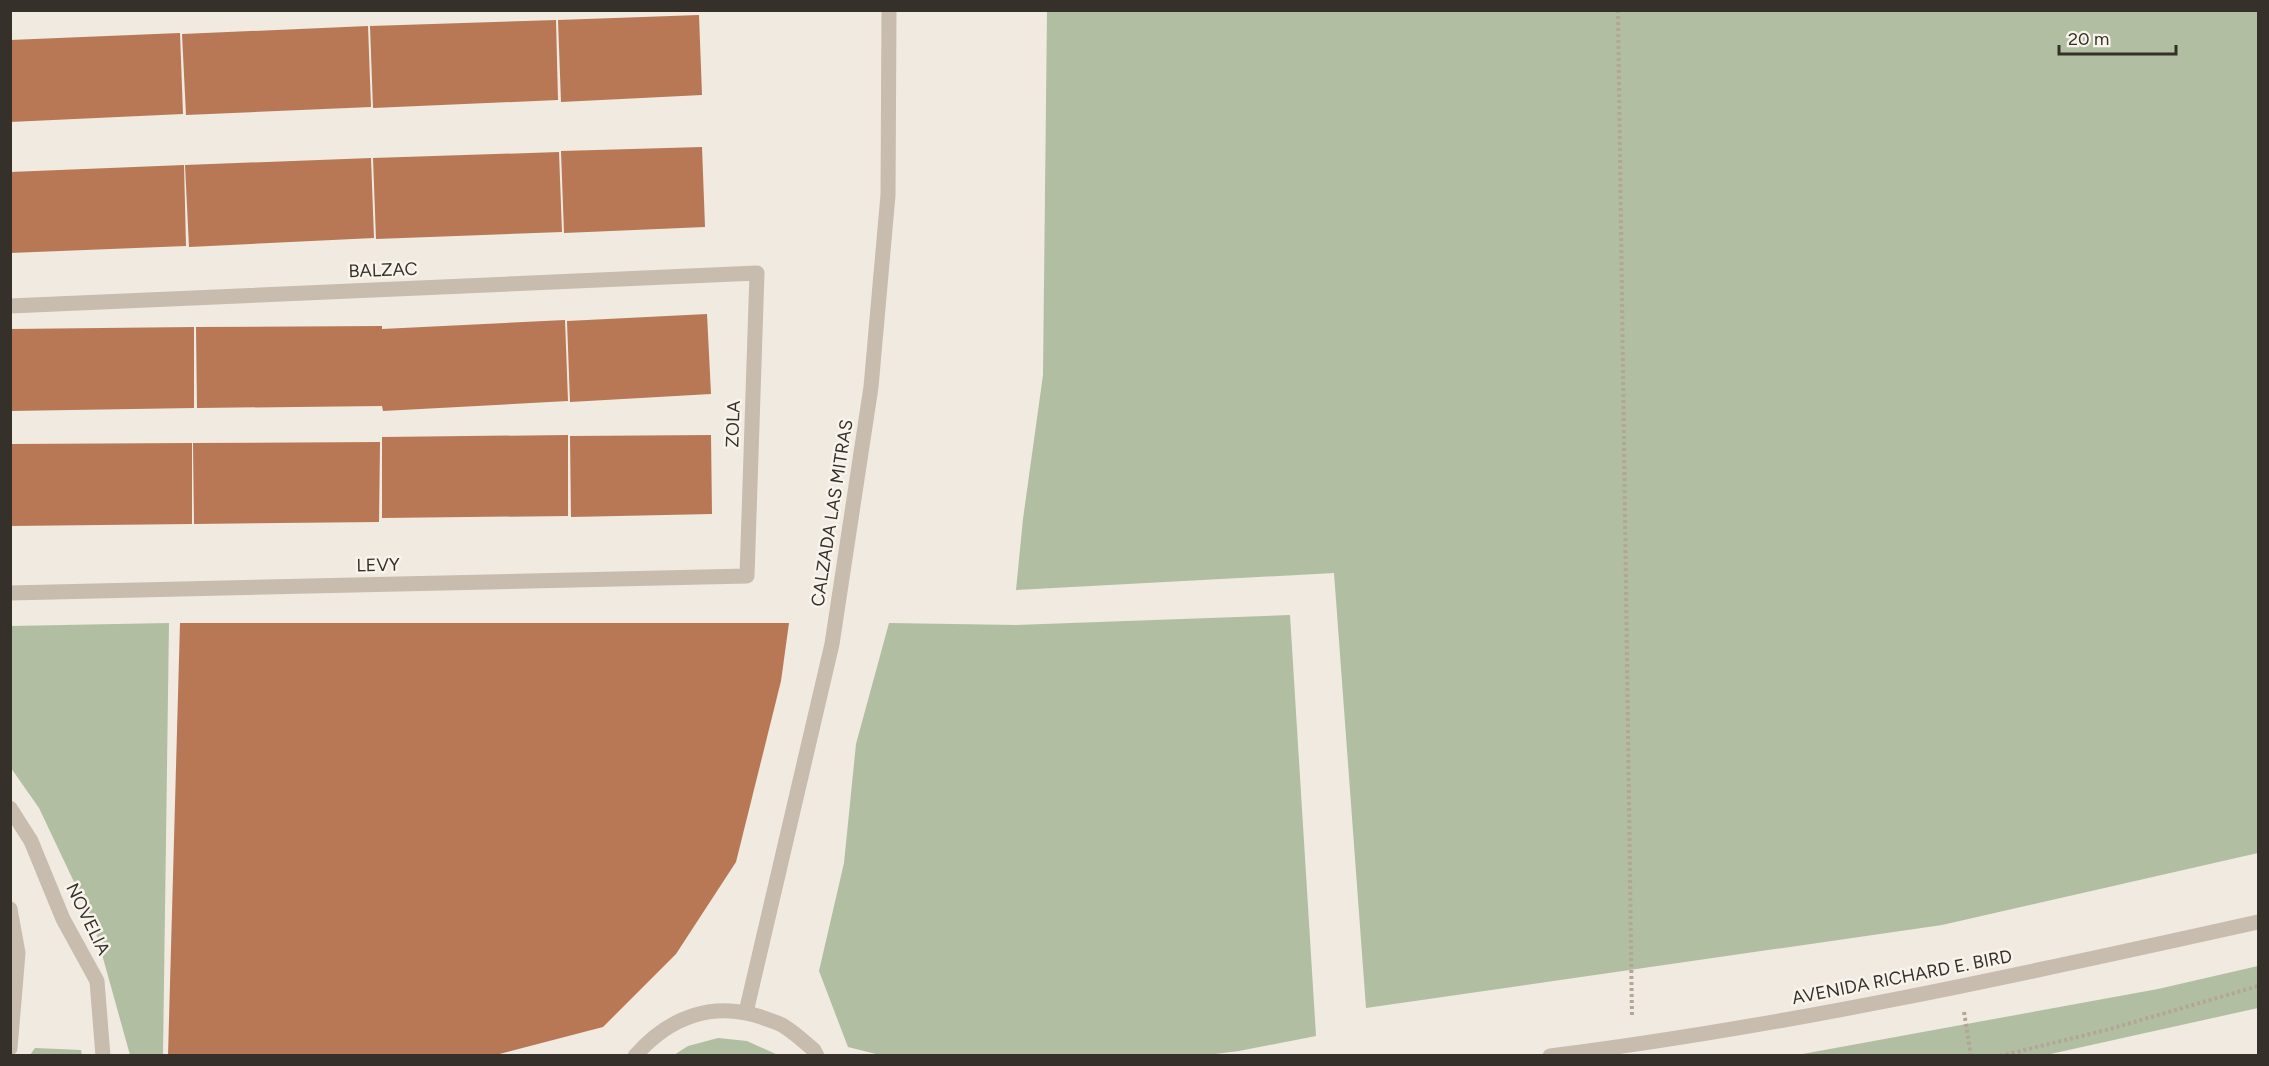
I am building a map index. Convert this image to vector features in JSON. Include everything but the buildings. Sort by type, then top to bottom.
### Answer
[{"type":"street","name":"CALZADA LAS MITRAS","points":[[746,1012],[832,644],[871,387],[888,195],[889,10]]},
{"type":"street","name":"BALZAC","points":[[10,306],[757,273]]},
{"type":"street","name":"ZOLA","points":[[747,576],[757,273]]},
{"type":"street","name":"LEVY","points":[[10,593],[747,576]]},
{"type":"street","name":"NOVELIA","points":[[10,808],[31,841],[63,919],[97,981],[103,1056]]},
{"type":"street","points":[[10,909],[18,953],[10,1048]]},
{"type":"street","name":"AVENIDA RICHARD E. BIRD","points":[[1550,1056],[1632,1045],[1960,987],[2259,922]]},
{"type":"street","points":[[635,1056],[651,1037],[680,1020],[712,1011],[746,1012],[783,1025],[814,1050],[817,1056]]},
{"type":"path","points":[[1618,10],[1632,1045]]},
{"type":"path","points":[[2000,1056],[2110,1029],[2259,986]]},
{"type":"path","points":[[1960,987],[1971,1056]]},
{"type":"green space","points":[[1047,11],[2258,11],[2258,853],[1942,925],[1366,1008],[1334,573],[1016,590],[1023,519],[1043,375]]},
{"type":"green space","points":[[1290,615],[1316,1036],[1239,1051],[1199,1056],[884,1056],[848,1047],[819,971],[844,863],[856,744],[889,623],[1016,625]]},
{"type":"green space","points":[[169,623],[163,1055],[130,1055],[93,922],[39,808],[11,768],[11,626]]},
{"type":"green space","points":[[2258,966],[2258,1008],[2046,1055],[1797,1055],[2158,989]]},
{"type":"green space","points":[[718,1038],[747,1041],[778,1055],[674,1055],[688,1046]]},
{"type":"green space","points":[[35,1048],[81,1050],[82,1055],[30,1055]]}]
